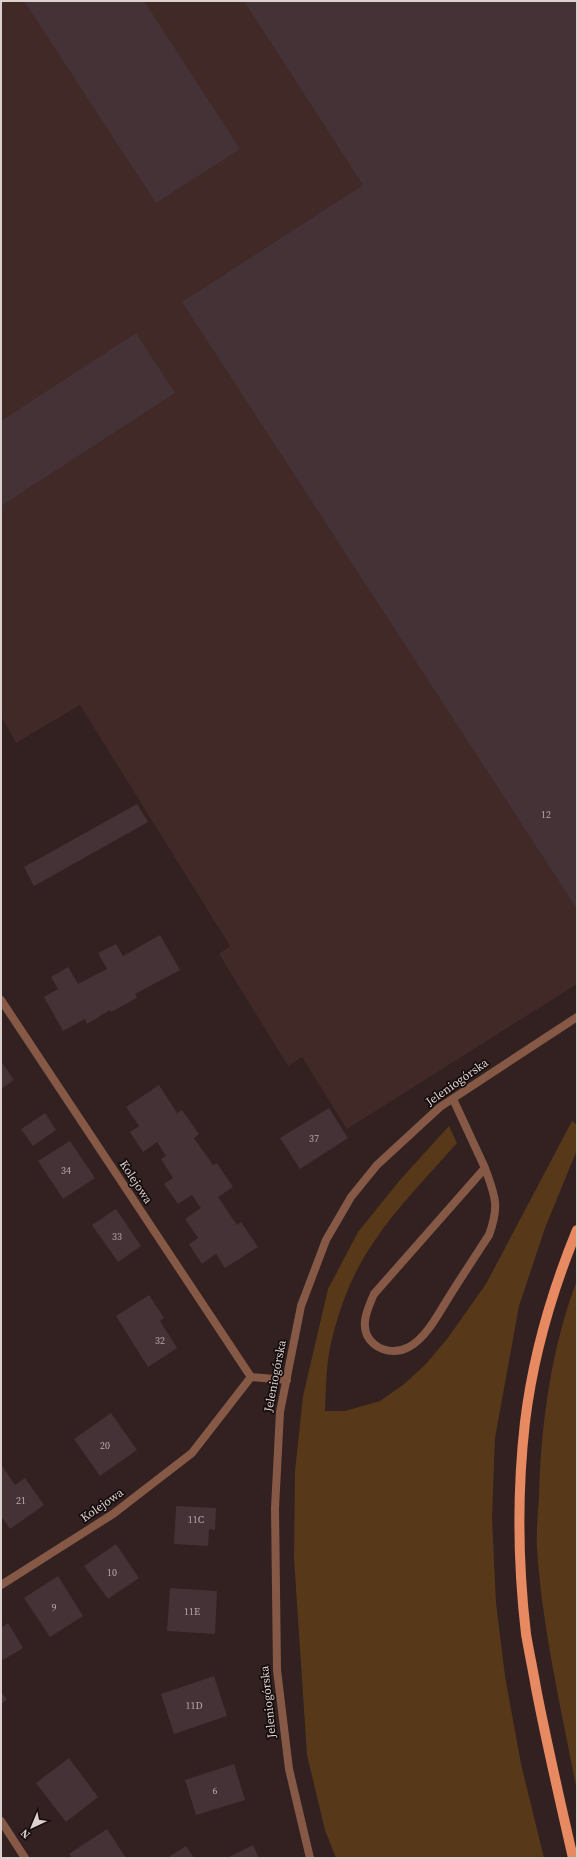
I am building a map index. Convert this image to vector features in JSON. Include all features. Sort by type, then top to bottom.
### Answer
[{"type":"main road","points":[[573,1858],[544,1728],[526,1635],[521,1560],[520,1497],[525,1422],[537,1359],[549,1309],[577,1230]]},
{"type":"street","name":"Kolejowa","points":[[1,1000],[252,1377],[192,1453],[113,1514],[1,1584]]},
{"type":"street","name":"Jeleniogórska","points":[[310,1858],[289,1769],[277,1670],[275,1508],[280,1412],[301,1306],[326,1240],[351,1197],[377,1165],[440,1107],[577,1017]]},
{"type":"street","points":[[453,1099],[484,1168],[494,1194],[496,1207],[495,1218],[489,1235],[425,1332],[409,1346],[394,1352],[380,1348],[370,1340],[364,1327],[367,1311],[374,1294],[484,1168]]},
{"type":"street","points":[[252,1377],[286,1380]]},
{"type":"street","points":[[1,1821],[25,1858]]},
{"type":"shaded area","points":[[1,1],[577,1],[577,984],[347,1129],[302,1057],[288,1066],[219,954],[230,946],[80,705],[16,743],[1,716]]},
{"type":"shaded area","points":[[572,1121],[577,1125],[577,1150],[545,1228],[519,1306],[495,1438],[492,1518],[496,1603],[505,1676],[521,1764],[544,1858],[336,1858],[325,1830],[307,1755],[294,1558],[295,1471],[303,1396],[328,1289],[358,1232],[400,1180],[449,1126],[457,1143],[402,1204],[382,1230],[354,1276],[336,1323],[329,1353],[325,1411],[345,1411],[380,1401],[403,1385],[425,1365],[447,1339],[486,1284]]},
{"type":"shaded area","points":[[577,1280],[577,1791],[543,1609],[537,1535],[542,1442],[549,1387],[560,1333]]},
{"type":"building","points":[[24,1],[144,1],[240,149],[156,203]]},
{"type":"building","points":[[244,1],[577,1],[577,909],[182,302],[363,185]]},
{"type":"building","points":[[136,333],[175,393],[1,506],[1,421]]},
{"type":"building","points":[[137,804],[148,822],[34,886],[24,867]]},
{"type":"building","points":[[160,935],[180,970],[135,994],[137,998],[111,1012],[110,1010],[87,1024],[85,1019],[63,1031],[44,997],[58,989],[51,977],[68,967],[78,984],[107,969],[98,953],[116,944],[123,956]]},
{"type":"building","points":[[1,1061],[14,1080],[1,1089]]},
{"type":"building","points":[[159,1085],[177,1113],[182,1110],[199,1134],[194,1138],[213,1165],[217,1163],[233,1187],[218,1197],[237,1225],[241,1222],[258,1247],[225,1268],[216,1254],[202,1264],[189,1244],[198,1238],[185,1219],[201,1208],[192,1195],[178,1204],[164,1184],[173,1178],[161,1159],[166,1156],[157,1142],[143,1152],[130,1132],[139,1126],[126,1107]]},
{"type":"building","points":[[329,1108],[348,1138],[300,1169],[280,1138]]},
{"type":"building","points":[[45,1113],[56,1130],[33,1146],[21,1129]]},
{"type":"building","points":[[70,1141],[95,1178],[63,1199],[38,1161]]},
{"type":"building","points":[[116,1209],[141,1246],[118,1262],[92,1225]]},
{"type":"building","points":[[149,1295],[164,1318],[160,1321],[177,1348],[148,1367],[116,1316]]},
{"type":"building","points":[[111,1413],[137,1450],[100,1476],[74,1439]]},
{"type":"building","points":[[1,1464],[15,1485],[25,1478],[44,1505],[10,1529],[1,1516]]},
{"type":"building","points":[[176,1506],[216,1508],[215,1530],[209,1529],[208,1546],[174,1544]]},
{"type":"building","points":[[116,1544],[139,1578],[108,1599],[84,1566]]},
{"type":"building","points":[[58,1576],[83,1616],[50,1637],[24,1598]]},
{"type":"building","points":[[170,1588],[217,1591],[215,1634],[167,1631]]},
{"type":"building","points":[[8,1623],[23,1648],[3,1660],[1,1657],[1,1628]]},
{"type":"building","points":[[214,1676],[227,1716],[174,1734],[161,1694]]},
{"type":"building","points":[[1,1691],[7,1700],[1,1704]]},
{"type":"building","points":[[69,1758],[98,1797],[66,1822],[36,1783]]},
{"type":"building","points":[[234,1764],[245,1800],[196,1815],[185,1780]]},
{"type":"building","points":[[107,1829],[126,1858],[72,1858],[69,1854]]},
{"type":"building","points":[[253,1845],[259,1858],[227,1858]]},
{"type":"building","points":[[186,1846],[194,1858],[167,1858]]}]
